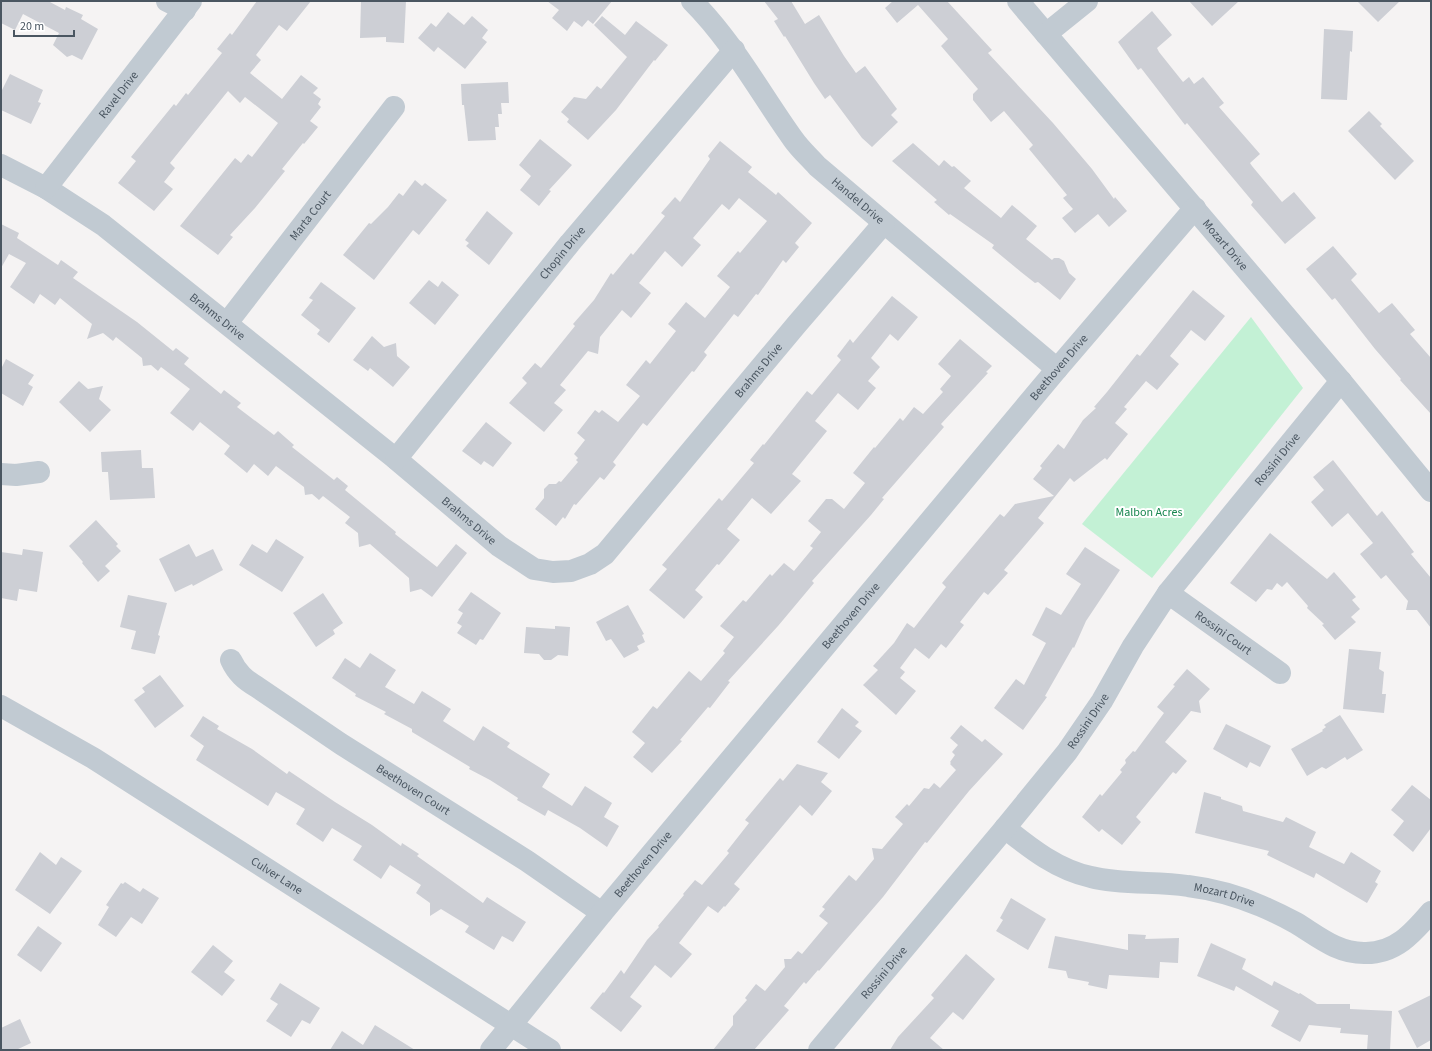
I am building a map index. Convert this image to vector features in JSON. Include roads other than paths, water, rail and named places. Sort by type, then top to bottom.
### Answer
[{"type":"street","name":"Handel Drive","points":[[692,1],[705,13],[734,50],[794,140],[817,166],[1057,369]]},
{"type":"street","name":"Mozart Drive","points":[[1018,1],[1341,381],[1431,491]]},
{"type":"street","points":[[1046,34],[1088,1]]},
{"type":"street","name":"Ravel Drive","points":[[46,188],[181,4]]},
{"type":"street","name":"Chopin Drive","points":[[396,459],[570,243],[734,50]]},
{"type":"street","name":"Marta Court","points":[[227,324],[394,107]]},
{"type":"street","name":"Brahms Drive","points":[[1,165],[46,188],[103,225],[396,459],[499,546],[534,569],[553,572],[572,571],[590,564],[605,554],[792,330],[884,223]]},
{"type":"street","name":"Beethoven Drive","points":[[491,1050],[602,913],[1057,369],[1195,208]]},
{"type":"street","name":"Rossini Drive","points":[[819,1050],[1067,752],[1102,700],[1133,646],[1168,593],[1341,381]]},
{"type":"street","points":[[1,474],[16,475],[39,472]]},
{"type":"street","name":"Rossini Court","points":[[1168,593],[1280,673]]},
{"type":"street","name":"Beethoven Court","points":[[231,660],[236,670],[245,680],[341,744],[528,861],[602,913]]},
{"type":"street","name":"Culver Lane","points":[[1,706],[93,758],[550,1050]]},
{"type":"street","name":"Mozart Drive","points":[[1005,828],[1041,856],[1068,870],[1090,877],[1120,882],[1187,886],[1224,893],[1260,906],[1295,922],[1330,945],[1347,952],[1365,954],[1380,952],[1397,945],[1412,934],[1431,912]]},
{"type":"park label","name":"Malbon Acres","points":[[1149,512]]}]
